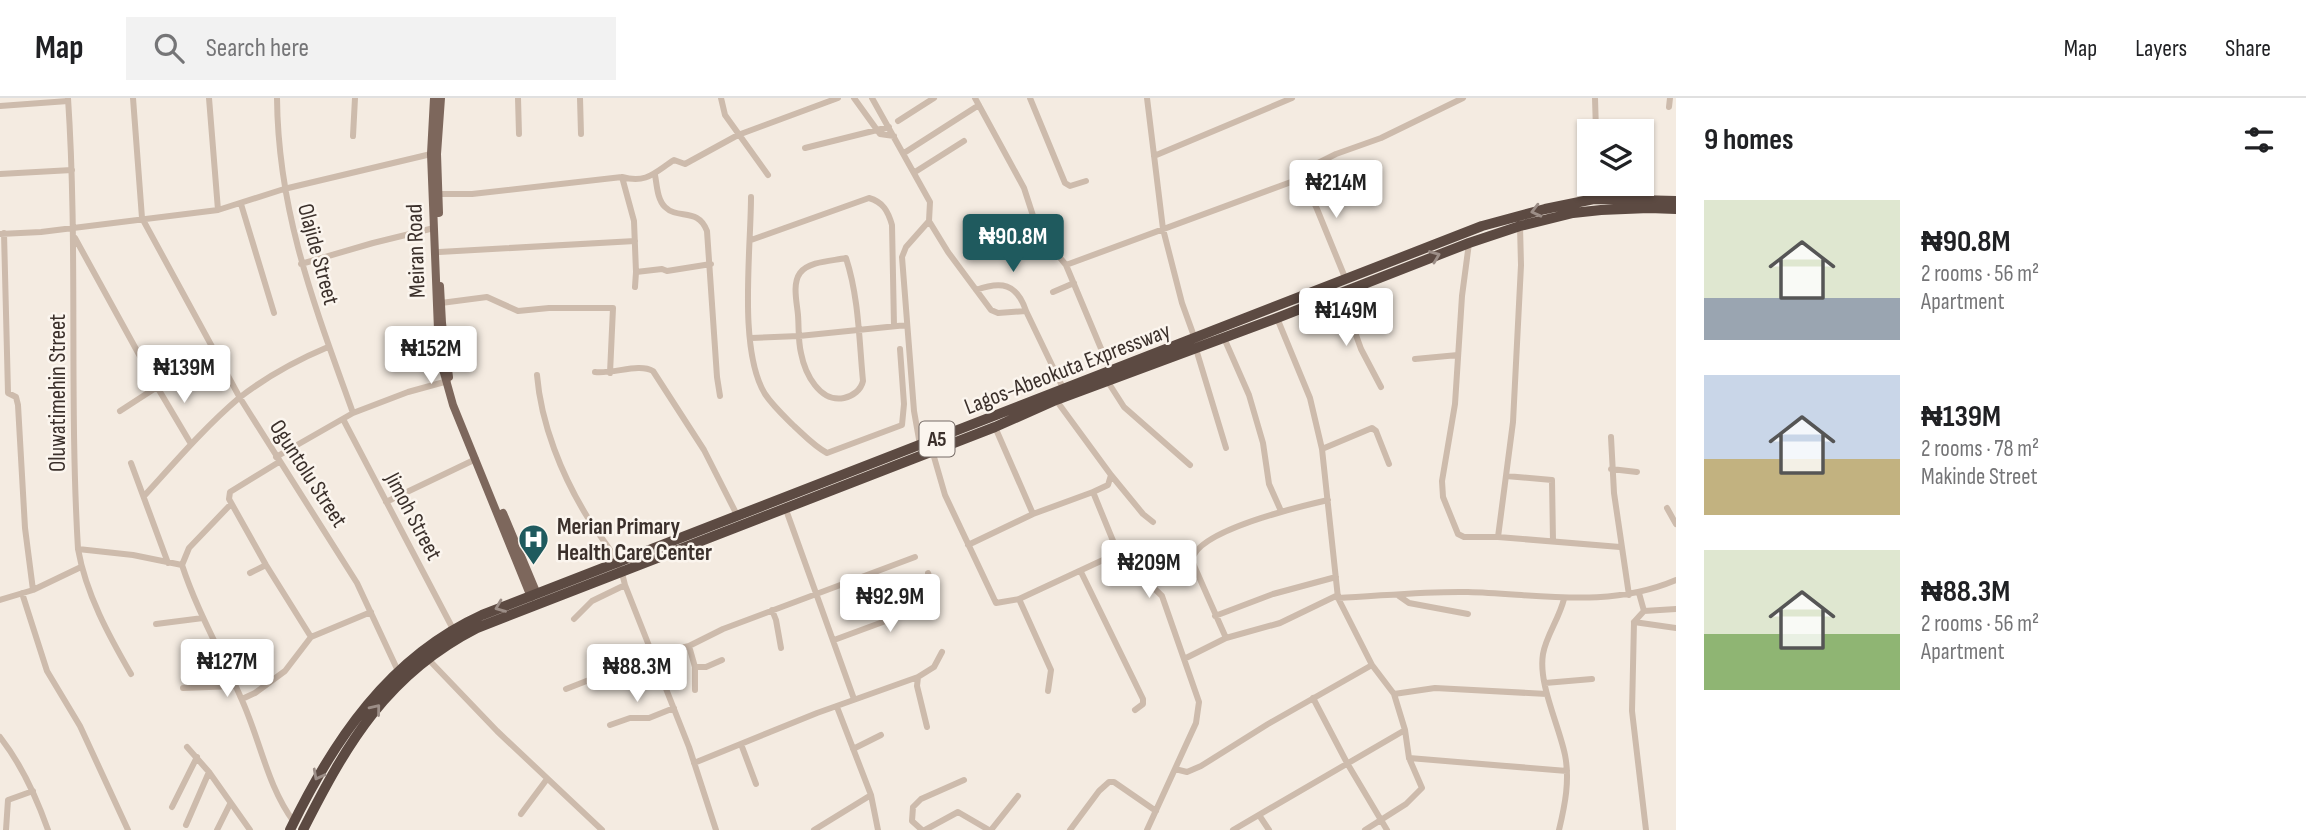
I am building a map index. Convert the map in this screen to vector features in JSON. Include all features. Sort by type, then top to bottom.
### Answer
[{"type":"highway","name":"Lagos-Abeokuta Expressway","points":[[293,826],[336,745],[375,694],[398,671],[453,629],[482,615],[785,507],[995,427],[1482,226],[1594,199],[1676,201]]},
{"type":"highway","name":"Lagos-Abeokuta Expressway","points":[[303,830],[345,751],[393,688],[477,628],[737,515],[1063,388],[1110,370],[1224,338],[1469,243],[1520,226],[1573,213],[1676,209]]},
{"type":"main road","name":"Meiran Road","points":[[434,98],[431,154],[442,354],[448,381],[476,459],[534,595]]},
{"type":"main road","name":"Meiran Road","points":[[441,98],[437,154],[442,354]]},
{"type":"main road","name":"Meiran Road","points":[[448,381],[534,595]]},
{"type":"street","name":"Oguntolu Street","points":[[133,98],[142,218],[240,398],[337,548],[398,671]]},
{"type":"street","points":[[209,98],[218,210]]},
{"type":"street","name":"Olajide Street","points":[[277,98],[284,189],[301,264],[353,413]]},
{"type":"street","points":[[353,135],[355,98]]},
{"type":"street","points":[[518,98],[519,134]]},
{"type":"street","points":[[580,98],[580,134]]},
{"type":"street","points":[[721,98],[725,114],[768,175]]},
{"type":"street","points":[[438,194],[472,194],[622,177],[635,180],[655,175],[674,160],[685,164],[738,135],[838,98]]},
{"type":"street","points":[[854,98],[874,129],[883,136],[894,136]]},
{"type":"street","points":[[872,98],[929,197],[929,221],[976,290],[991,310],[998,313],[1026,311]]},
{"type":"street","points":[[898,121],[934,98]]},
{"type":"street","points":[[1030,98],[1065,183],[1070,186],[1086,181]]},
{"type":"street","points":[[1147,98],[1163,229],[1182,303],[1226,448]]},
{"type":"street","points":[[1154,156],[1292,98]]},
{"type":"street","points":[[1595,98],[1596,119]]},
{"type":"street","points":[[1669,107],[1670,98]]},
{"type":"street","points":[[0,106],[68,99]]},
{"type":"street","name":"Oluwatimehin Street","points":[[68,99],[74,237],[73,401],[78,549],[81,567],[109,636],[131,674]]},
{"type":"street","points":[[1346,281],[1300,172],[1381,138],[1458,99]]},
{"type":"street","points":[[904,153],[977,102],[1024,188],[1038,231],[1066,265],[1110,370]]},
{"type":"street","points":[[805,148],[889,127]]},
{"type":"street","points":[[915,172],[964,141]]},
{"type":"street","points":[[8,393],[2,234],[41,232],[218,210],[284,189],[431,154]]},
{"type":"street","points":[[0,174],[72,170]]},
{"type":"street","points":[[655,175],[657,191],[667,210],[694,215],[705,226],[711,264],[720,396]]},
{"type":"street","points":[[622,177],[632,213],[635,287]]},
{"type":"street","points":[[1066,265],[1303,178]]},
{"type":"street","points":[[751,197],[749,301],[756,369],[765,394],[816,448],[827,453],[902,425],[904,404],[900,349]]},
{"type":"street","points":[[751,240],[869,198],[877,200],[886,209],[892,225],[894,326]]},
{"type":"street","points":[[241,204],[274,313]]},
{"type":"street","points":[[920,445],[902,290],[902,252],[929,221]]},
{"type":"street","points":[[1498,537],[1513,422],[1521,265],[1520,226]]},
{"type":"street","points":[[301,264],[434,228]]},
{"type":"street","points":[[74,237],[191,444]]},
{"type":"street","points":[[439,252],[635,241]]},
{"type":"street","points":[[1469,243],[1462,296],[1454,411],[1442,481],[1443,497],[1461,537],[1498,537],[1620,547]]},
{"type":"street","points":[[846,258],[860,329],[861,386],[848,398],[832,400],[822,394],[809,375],[801,355],[799,336],[796,286],[800,274],[811,265],[846,258]]},
{"type":"street","points":[[636,272],[662,269],[667,271],[711,264]]},
{"type":"street","points":[[1053,292],[1074,283]]},
{"type":"street","points":[[976,290],[994,285],[1010,288],[1020,296],[1063,388]]},
{"type":"street","points":[[1341,293],[1361,349],[1381,387]]},
{"type":"street","points":[[441,303],[488,297],[518,311],[613,308],[610,373]]},
{"type":"street","points":[[1277,318],[1307,390],[1322,449],[1338,597],[1372,665],[1394,694],[1405,730],[1409,758],[1421,784],[1421,792],[1365,830]]},
{"type":"street","points":[[751,338],[907,325]]},
{"type":"street","points":[[1224,338],[1249,395],[1264,443],[1269,484],[1281,511]]},
{"type":"street","points":[[145,495],[191,444],[240,398],[299,360],[328,347]]},
{"type":"street","points":[[1415,359],[1458,355]]},
{"type":"street","points":[[595,372],[610,373],[641,367],[653,371],[705,450],[737,515]]},
{"type":"street","points":[[537,375],[540,403],[559,460],[587,517],[620,566],[674,708],[716,830]]},
{"type":"street","points":[[311,637],[265,565],[231,504],[230,492],[277,459],[353,413],[408,392],[448,381]]},
{"type":"street","points":[[1108,382],[1124,407],[1190,465]]},
{"type":"street","points":[[120,411],[157,387]]},
{"type":"street","points":[[0,394],[8,393],[16,397],[18,405],[26,539],[33,590]]},
{"type":"street","points":[[1056,400],[1111,475],[1143,514],[1153,522]]},
{"type":"street","name":"Jimoh Street","points":[[343,419],[453,629]]},
{"type":"street","points":[[995,427],[1033,514]]},
{"type":"street","points":[[1322,449],[1372,428],[1376,431],[1389,464]]},
{"type":"street","points":[[1611,437],[1611,469],[1620,547],[1629,594]]},
{"type":"street","points":[[932,450],[945,495],[996,603],[1019,600],[1118,553]]},
{"type":"street","points":[[386,502],[476,459]]},
{"type":"street","points":[[131,463],[168,563]]},
{"type":"street","points":[[1611,469],[1637,472]]},
{"type":"street","points":[[968,545],[1033,514],[1108,485],[1111,475]]},
{"type":"street","points":[[1506,476],[1552,480],[1553,541]]},
{"type":"street","points":[[1093,492],[1118,553],[1159,590],[1198,696],[1196,723],[1147,830]]},
{"type":"street","points":[[1226,638],[1192,561],[1192,555],[1234,528],[1281,511],[1328,500]]},
{"type":"street","points":[[231,504],[189,548],[182,565],[191,595],[242,699],[293,826]]},
{"type":"street","points":[[785,507],[854,699]]},
{"type":"street","points":[[1667,508],[1676,524]]},
{"type":"street","points":[[78,549],[133,555],[182,565]]},
{"type":"street","points":[[566,689],[653,656],[690,646],[723,629],[915,557]]},
{"type":"street","points":[[250,573],[265,565]]},
{"type":"street","points":[[0,600],[33,590],[81,567]]},
{"type":"street","points":[[1081,572],[1143,699],[1143,704],[1135,710]]},
{"type":"street","points":[[834,640],[937,603],[928,573]]},
{"type":"street","points":[[1215,616],[1273,594],[1336,577]]},
{"type":"street","points":[[1184,659],[1226,638],[1280,623],[1338,597],[1463,592],[1564,598],[1618,597],[1676,580]]},
{"type":"street","points":[[574,619],[592,601],[625,585]]},
{"type":"street","points":[[22,593],[47,671],[80,726],[128,830]]},
{"type":"street","points":[[1639,593],[1644,611]]},
{"type":"street","points":[[1398,595],[1409,603],[1468,614]]},
{"type":"street","points":[[1559,830],[1566,795],[1567,771],[1547,694],[1543,654],[1560,615],[1564,598]]},
{"type":"street","points":[[1019,600],[1051,670],[1048,691]]},
{"type":"street","points":[[1646,830],[1632,712],[1634,622],[1644,611],[1676,610]]},
{"type":"street","points":[[772,611],[781,648]]},
{"type":"street","points":[[242,699],[256,694],[285,671],[311,637],[371,612]]},
{"type":"street","points":[[156,624],[203,618]]},
{"type":"street","points":[[1634,622],[1676,628]]},
{"type":"street","points":[[690,646],[695,667],[695,690]]},
{"type":"street","points":[[224,661],[250,648]]},
{"type":"street","points":[[694,763],[854,699],[918,677],[934,667],[942,652]]},
{"type":"street","points":[[429,660],[497,731],[603,830]]},
{"type":"street","points":[[695,667],[706,667],[722,660]]},
{"type":"street","points":[[1175,769],[1187,772],[1201,766],[1372,665]]},
{"type":"street","points":[[918,677],[917,686],[927,727]]},
{"type":"street","points":[[1545,683],[1592,679]]},
{"type":"street","points":[[183,688],[235,686]]},
{"type":"street","points":[[1394,694],[1435,688],[1547,694]]},
{"type":"street","points":[[1313,698],[1387,830]]},
{"type":"street","points":[[837,707],[871,795],[878,830]]},
{"type":"street","points":[[610,725],[629,718],[649,718],[674,708]]},
{"type":"street","points":[[1233,830],[1405,730]]},
{"type":"street","points":[[853,749],[881,735]]},
{"type":"street","points":[[0,737],[16,757],[48,830]]},
{"type":"street","points":[[741,744],[756,784]]},
{"type":"street","points":[[187,747],[209,772],[250,830]]},
{"type":"street","points":[[172,807],[197,757]]},
{"type":"street","points":[[1409,758],[1567,771]]},
{"type":"street","points":[[186,825],[209,772]]},
{"type":"street","points":[[521,814],[547,779]]},
{"type":"street","points":[[964,780],[921,799],[913,807],[912,821],[924,830],[958,812],[990,830],[1018,796]]},
{"type":"street","points":[[1070,830],[1109,782],[1114,782],[1156,811]]},
{"type":"street","points":[[6,830],[8,800],[33,791]]},
{"type":"street","points":[[814,830],[871,795]]},
{"type":"street","points":[[217,830],[230,804]]},
{"type":"street","points":[[1259,814],[1269,830]]},
{"type":"place","name":"Merian Primary Health Care Center","points":[[534,566]]}]
